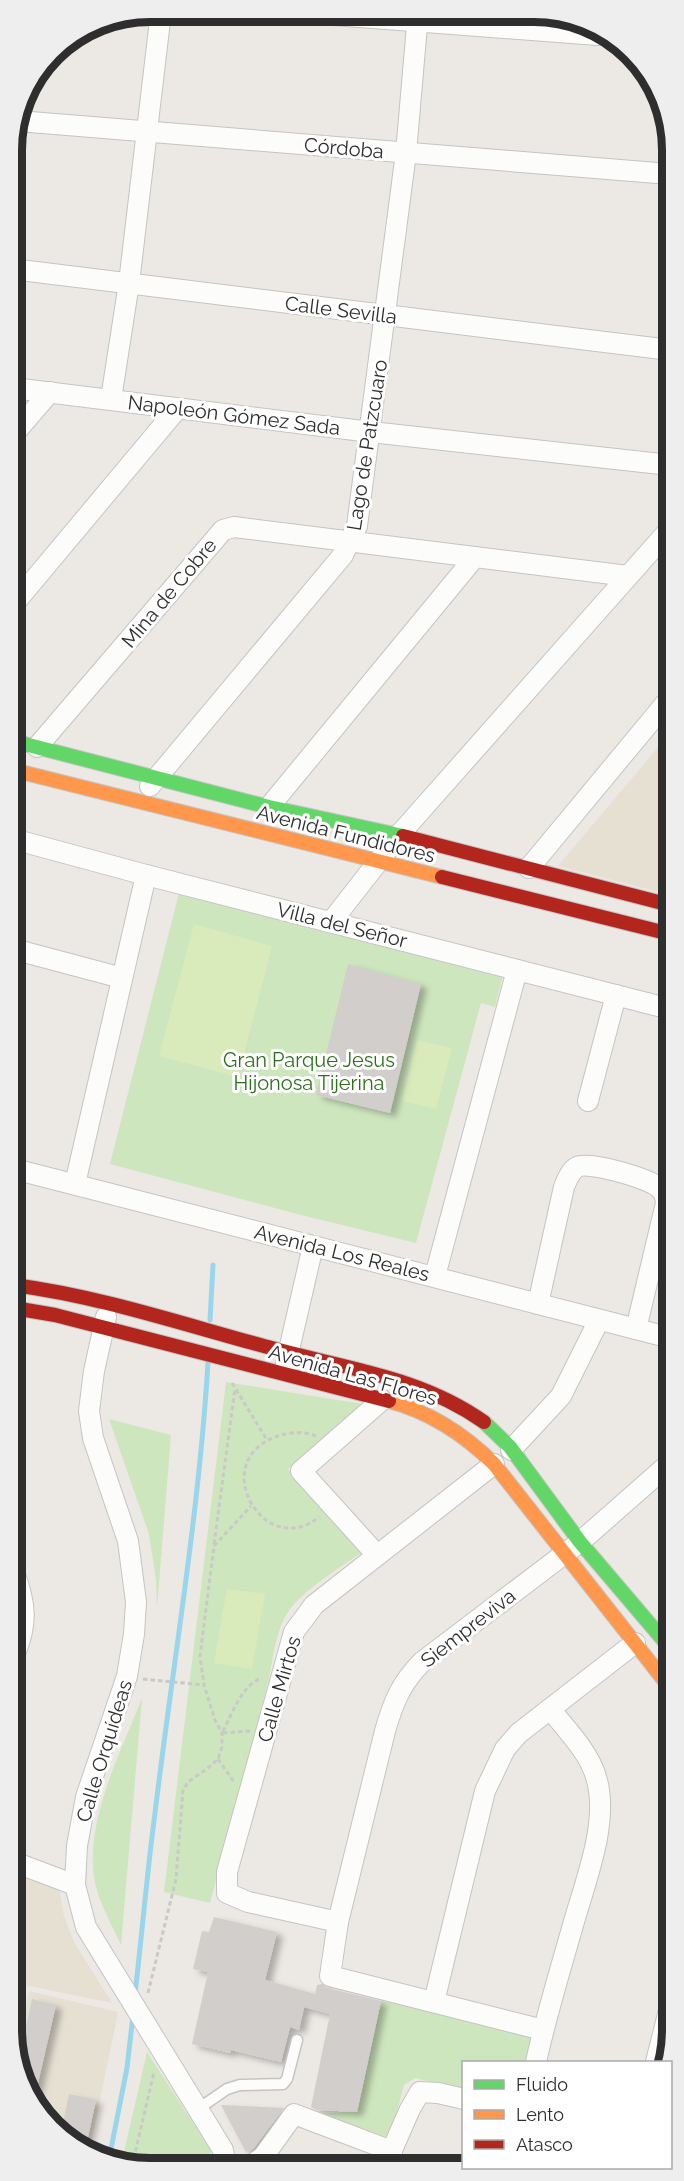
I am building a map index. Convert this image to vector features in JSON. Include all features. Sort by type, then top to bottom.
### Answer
[{"type":"street","points":[[111,399],[129,283],[160,22]]},
{"type":"street","name":"Lago de Patzcuaro","points":[[140,802],[156,777],[343,555],[351,541],[360,512],[371,432],[406,153],[418,22]]},
{"type":"street","name":"Córdoba","points":[[26,122],[662,173]]},
{"type":"street","name":"Calle Sevilla","points":[[23,270],[662,349]]},
{"type":"street","name":"Napoleón Gómez Sada","points":[[23,389],[371,432],[662,464]]},
{"type":"street","points":[[23,424],[50,392]]},
{"type":"street","points":[[23,593],[177,409]]},
{"type":"street","name":"Mina de Cobre","points":[[37,747],[223,530],[234,527],[628,576]]},
{"type":"street","points":[[331,922],[399,835],[662,538]]},
{"type":"street","points":[[269,807],[475,557]]},
{"type":"street","points":[[529,868],[662,708]]},
{"type":"street","name":"Avenida Fundidores","points":[[23,743],[269,807],[399,835],[662,903]]},
{"type":"street","name":"Avenida Fundidores","points":[[23,772],[662,932]]},
{"type":"street","name":"Villa del Señor","points":[[23,842],[662,1008]]},
{"type":"street","points":[[75,1184],[146,875]]},
{"type":"street","points":[[23,952],[122,978]]},
{"type":"street","points":[[435,1276],[517,970]]},
{"type":"street","points":[[588,1101],[616,995]]},
{"type":"street","points":[[538,1304],[564,1187],[573,1170],[578,1167],[593,1166],[647,1181],[661,1190]]},
{"type":"street","name":"Avenida Los Reales","points":[[22,1170],[661,1336]]},
{"type":"street","points":[[636,1329],[661,1222]]},
{"type":"street","points":[[283,1374],[313,1246]]},
{"type":"street","name":"Avenida Las Flores","points":[[22,1286],[110,1303],[289,1353],[391,1378],[422,1388],[468,1411],[485,1423],[511,1450],[634,1643],[661,1677]]},
{"type":"street","name":"Calle Orquídeas","points":[[110,1303],[94,1371],[89,1411],[93,1438],[128,1541],[136,1602],[134,1634],[127,1676],[86,1797],[77,1846],[75,1885],[86,1927],[223,2150],[224,2158]]},
{"type":"street","name":"Avenida Las Flores","points":[[22,1309],[55,1315],[382,1400],[421,1411],[449,1425],[480,1449],[661,1639]]},
{"type":"street","points":[[511,1450],[561,1396],[599,1320]]},
{"type":"street","points":[[377,1555],[301,1471],[382,1400]]},
{"type":"street","name":"Calle Mirtos","points":[[338,1922],[248,1902],[227,1893],[227,1872],[294,1632],[314,1605],[494,1464]]},
{"type":"street","name":"Siempreviva","points":[[434,2002],[330,1976],[338,1922],[393,1706],[408,1677],[422,1662],[572,1548],[661,1472]]},
{"type":"street","points":[[22,1594],[25,1612],[22,1630]]},
{"type":"street","points":[[543,2030],[434,2002],[485,1791],[505,1749],[519,1733],[634,1643]]},
{"type":"street","points":[[536,2061],[599,1825],[600,1799],[596,1776],[584,1754],[550,1709]]},
{"type":"street","points":[[22,1865],[75,1885]]},
{"type":"street","points":[[656,2061],[660,2045]]},
{"type":"street","points":[[262,2158],[294,2115],[389,2158],[420,2092],[438,2092],[462,2098]]},
{"type":"lane","points":[[198,2109],[227,2089],[240,2085],[283,2084],[287,2079],[297,2040]]},
{"type":"path","points":[[238,1363],[232,1383],[267,1440]]},
{"type":"path","points":[[142,2019],[176,1879],[183,1790],[188,1782],[218,1759],[222,1747],[222,1733],[215,1720],[204,1685],[200,1656],[235,1389]]},
{"type":"path","points":[[317,1437],[310,1433],[281,1434],[267,1440],[256,1449],[248,1462],[244,1477],[245,1492],[252,1506],[261,1517],[274,1524],[288,1527],[303,1526],[322,1515]]},
{"type":"path","points":[[214,1546],[252,1506]]},
{"type":"path","points":[[143,1679],[204,1685]]},
{"type":"path","points":[[222,1733],[246,1689],[255,1680],[269,1679]]},
{"type":"path","points":[[222,1733],[255,1732]]},
{"type":"path","points":[[218,1759],[239,1788]]},
{"type":"path","points":[[134,2157],[160,2047]]},
{"type":"shaded area","points":[[662,743],[662,893],[558,866]]},
{"type":"shaded area","points":[[22,1875],[59,1888],[64,1916],[74,1942],[112,2003],[22,1984]]},
{"type":"shaded area","points":[[29,1991],[118,2012],[91,2143],[79,2137],[60,2121],[44,2102],[29,2072],[22,2024]]},
{"type":"green space","name":"Gran Parque Jesus Hijonosa Tijerina","points":[[179,893],[503,975],[495,1007],[481,1003],[416,1243],[110,1164]]},
{"type":"green space","points":[[194,924],[272,946],[238,1077],[159,1056]]},
{"type":"green space","points":[[417,1040],[452,1048],[436,1109],[402,1101]]},
{"type":"green space","points":[[226,1382],[369,1405],[288,1469],[364,1551],[312,1587],[294,1604],[284,1619],[210,1903],[164,1892]]},
{"type":"green space","points":[[109,1419],[171,1435],[157,1608],[156,1580],[149,1534]]},
{"type":"green space","points":[[227,1589],[265,1594],[252,1669],[214,1663]]},
{"type":"green space","points":[[142,1698],[121,1945],[98,1894],[93,1870],[93,1846],[104,1795]]},
{"type":"green space","points":[[381,2001],[438,2012],[539,2038],[533,2061],[462,2061],[462,2090],[415,2078],[404,2085],[390,2138],[320,2114],[357,2111]]},
{"type":"green space","points":[[147,2052],[211,2151],[211,2158],[123,2156]]},
{"type":"building","points":[[348,964],[421,984],[390,1113],[316,1095]]},
{"type":"building","points":[[214,1917],[277,1932],[265,1980],[315,1994],[317,1985],[322,1984],[327,1988],[381,2001],[357,2112],[317,2110],[311,2107],[330,2014],[304,2007],[299,2030],[290,2027],[281,2062],[231,2050],[230,2053],[192,2044],[208,1972],[193,1969],[202,1931],[209,1932]]},
{"type":"building","points":[[32,1999],[56,2005],[37,2088],[29,2072],[23,2040]]},
{"type":"building","points":[[69,2094],[96,2100],[87,2141],[63,2123]]},
{"type":"building","points":[[221,2105],[284,2108],[254,2148],[246,2152]]},
{"type":"waterway","points":[[210,1320],[213,1265]]},
{"type":"waterway","points":[[135,1994],[152,1836],[192,1532],[208,1362]]},
{"type":"waterway","points":[[110,2152],[127,2068],[133,2015]]},
{"type":"traffic: fast","points":[[23,743],[269,807],[403,836]]},
{"type":"traffic: fast","points":[[484,1422],[510,1447],[580,1542],[661,1637]]},
{"type":"traffic: slow","points":[[23,772],[442,877]]},
{"type":"traffic: slow","points":[[389,1401],[418,1411],[446,1425],[494,1464],[661,1677]]},
{"type":"traffic: jam","points":[[403,836],[662,903]]},
{"type":"traffic: jam","points":[[442,877],[662,932]]},
{"type":"traffic: jam","points":[[22,1286],[113,1304],[383,1376],[435,1394],[484,1422]]},
{"type":"traffic: jam","points":[[22,1309],[55,1315],[389,1401]]}]
